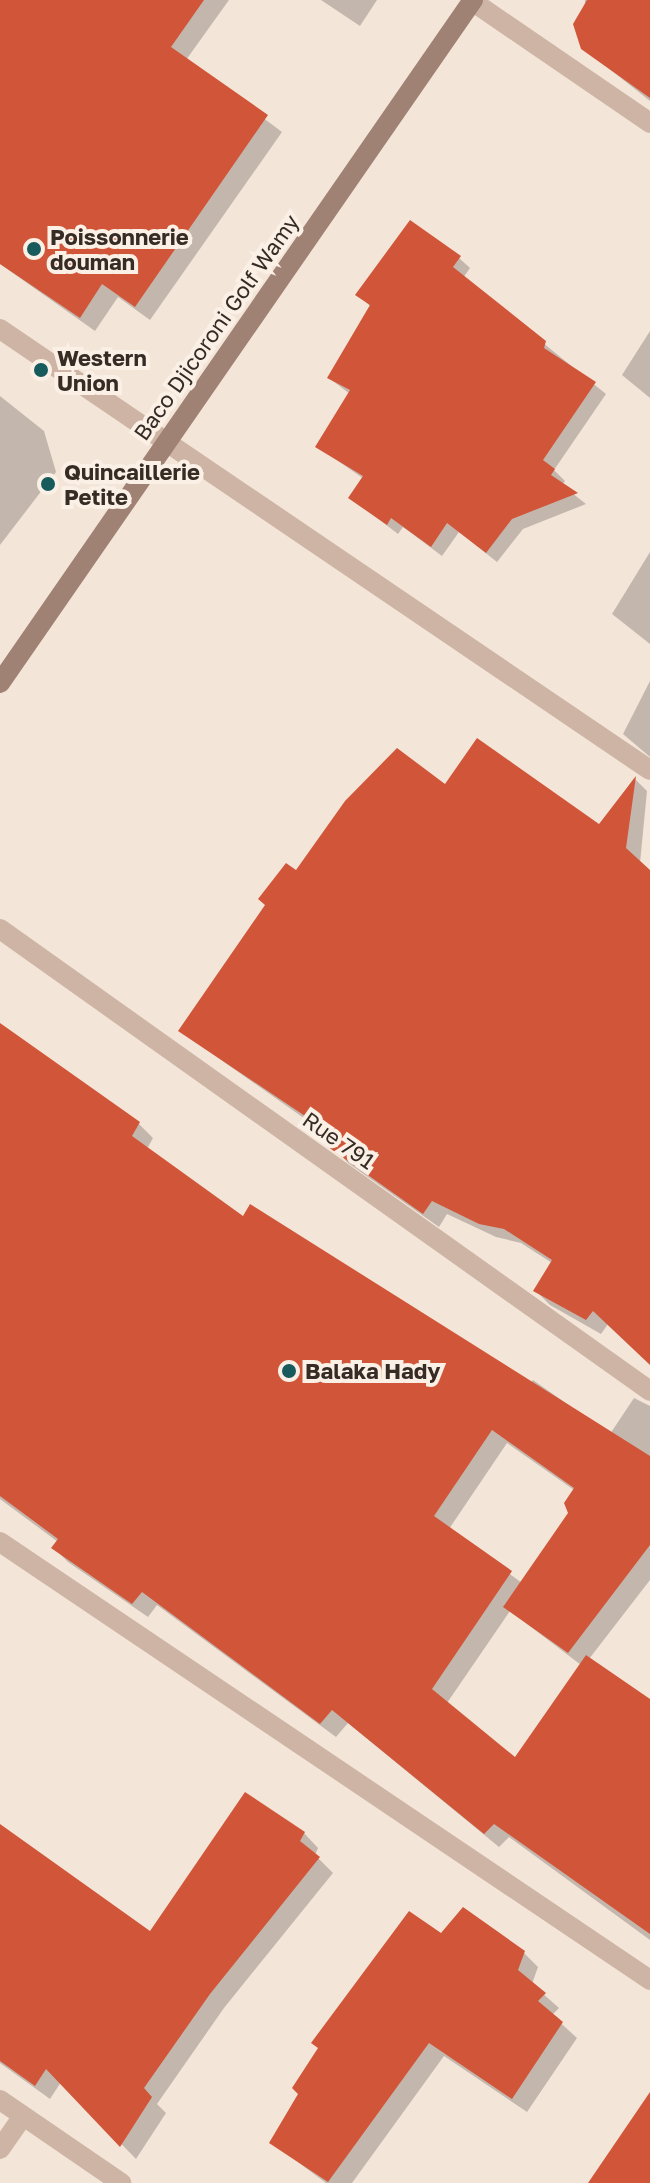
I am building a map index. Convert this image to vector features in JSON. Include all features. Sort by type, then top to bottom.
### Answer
[{"type":"street","points":[[472,0],[650,123]]},
{"type":"street","name":"Baco Djicoroni Golf Wamy","points":[[0,683],[472,0]]},
{"type":"street","points":[[0,329],[650,770]]},
{"type":"street","name":"Rue 791","points":[[0,929],[650,1391]]},
{"type":"street","points":[[0,1542],[650,1980]]},
{"type":"street","points":[[0,2100],[121,2183]]},
{"type":"street","points":[[0,2149],[23,2116]]},
{"type":"building","points":[[0,0],[204,0],[171,47],[268,115],[135,307],[102,284],[80,318],[0,264]]},
{"type":"building","points":[[587,0],[650,0],[650,98],[581,49],[573,24]]},
{"type":"building","points":[[410,220],[461,256],[453,267],[546,341],[544,348],[596,382],[543,460],[555,469],[551,475],[578,493],[512,519],[486,553],[447,523],[431,547],[391,518],[387,525],[348,498],[363,476],[315,447],[350,390],[327,378],[370,305],[355,295]]},
{"type":"building","points":[[477,738],[599,824],[636,776],[626,848],[650,870],[650,1365],[593,1311],[586,1320],[533,1291],[552,1260],[504,1229],[479,1224],[432,1201],[423,1214],[331,1149],[304,1123],[308,1118],[178,1031],[265,905],[258,899],[286,863],[296,870],[345,801],[397,748],[445,784]]},
{"type":"building","points":[[0,1023],[140,1122],[132,1136],[243,1216],[250,1204],[650,1456],[650,1545],[568,1653],[503,1607],[568,1513],[564,1503],[574,1488],[492,1430],[434,1516],[512,1571],[432,1689],[515,1757],[586,1655],[650,1699],[650,1934],[494,1824],[484,1834],[332,1710],[320,1724],[142,1592],[132,1604],[51,1548],[58,1539],[0,1496]]},
{"type":"building","points":[[245,1792],[305,1832],[300,1841],[320,1857],[210,1994],[144,2088],[152,2097],[120,2147],[46,2069],[35,2086],[0,2061],[0,1824],[150,1931]]},
{"type":"building","points":[[463,1907],[525,1951],[518,1970],[546,1993],[538,2001],[563,2022],[512,2099],[429,2043],[328,2182],[269,2143],[298,2094],[292,2088],[318,2048],[311,2043],[409,1911],[441,1933]]},
{"type":"building","points":[[650,2092],[650,2183],[588,2183]]},
{"type":"place","name":"Poissonnerie douman","points":[[34,249]]},
{"type":"place","name":"Western Union","points":[[41,370]]},
{"type":"place","name":"Quincaillerie Petite","points":[[48,484]]},
{"type":"place","name":"Balaka Hady","points":[[289,1371]]}]
